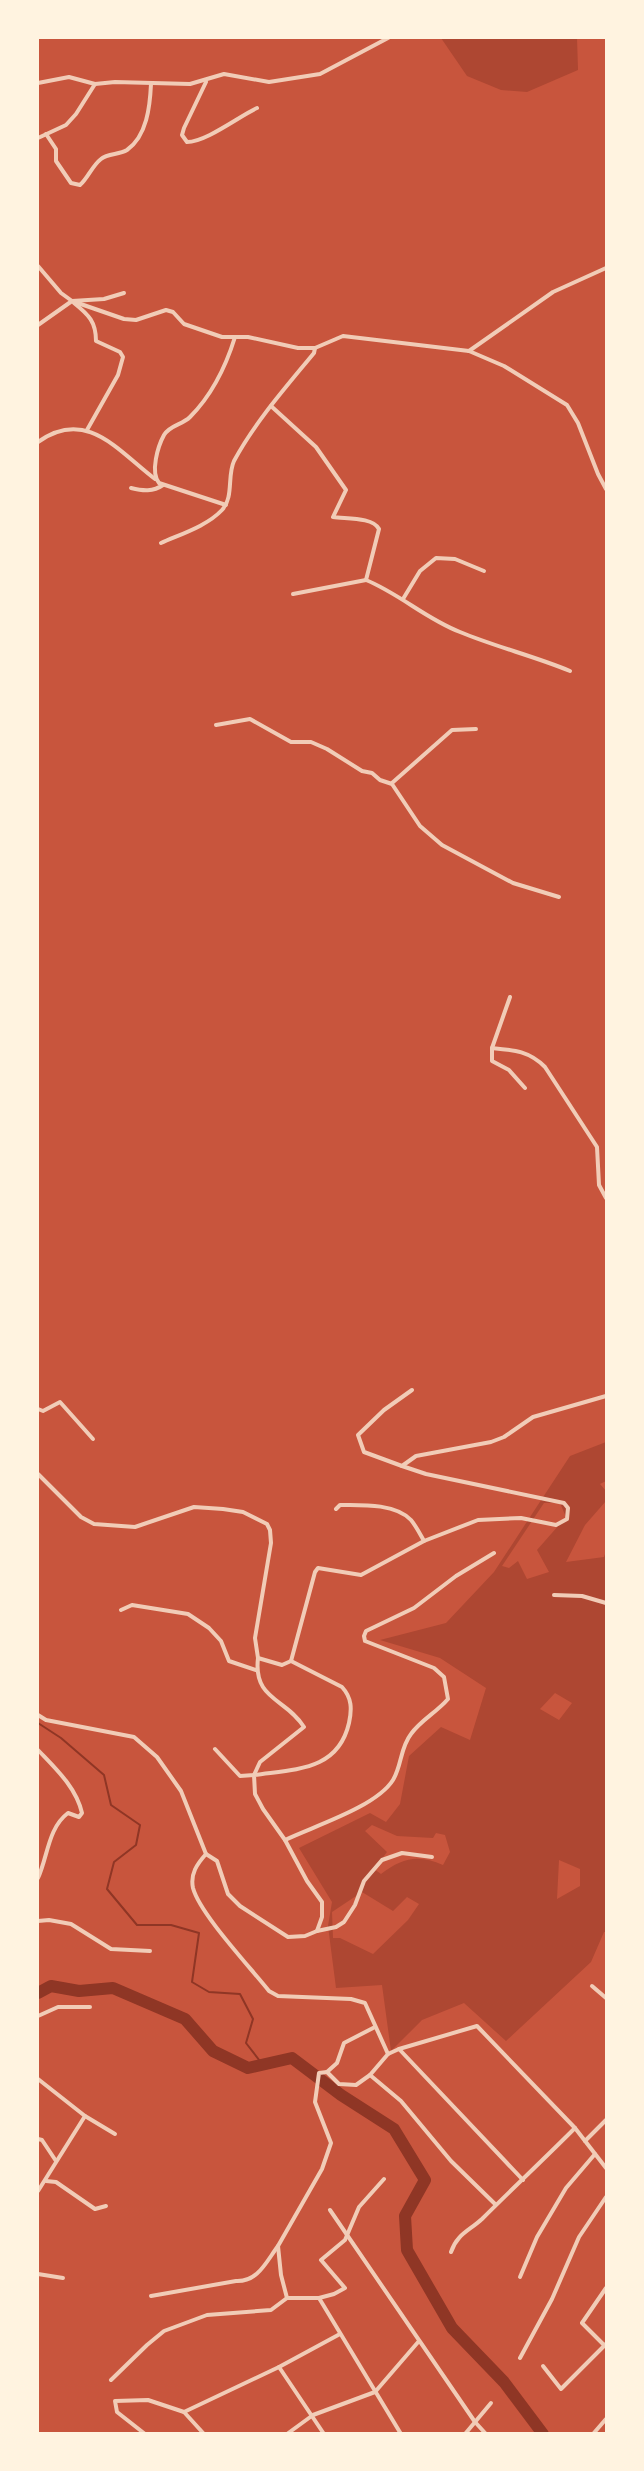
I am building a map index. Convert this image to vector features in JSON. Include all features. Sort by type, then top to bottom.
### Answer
[{"type":"street","points":[[38,83],[69,77],[95,84],[115,82],[190,84],[224,75],[260,82],[320,74],[388,38]]},
{"type":"street","points":[[207,81],[184,128],[182,135],[187,142],[207,135],[257,108]]},
{"type":"street","points":[[38,138],[66,125],[76,114],[95,84]]},
{"type":"street","points":[[46,134],[56,149],[56,161],[71,183],[80,185],[104,157],[126,151],[133,145],[146,119],[150,104],[151,84]]},
{"type":"street","points":[[38,266],[61,293],[93,322],[96,341],[120,352],[123,357],[118,375],[87,430]]},
{"type":"street","points":[[469,351],[553,292],[606,268]]},
{"type":"street","points":[[38,325],[72,301],[104,299],[124,292]]},
{"type":"street","points":[[72,301],[124,319],[136,320],[166,310],[173,312],[184,324],[222,337],[248,337],[298,348],[315,348],[343,336],[469,351],[504,366],[567,405],[578,423],[606,489]]},
{"type":"street","points":[[156,479],[156,462],[165,434],[170,428],[190,418],[203,402],[223,370],[235,337]]},
{"type":"street","points":[[161,543],[195,527],[220,512],[226,505],[230,472],[234,461],[271,406],[314,353],[315,348]]},
{"type":"street","points":[[271,406],[316,447],[346,490],[333,517],[372,522],[378,526],[366,580]]},
{"type":"street","points":[[38,442],[48,435],[87,430],[116,445],[163,485],[226,505]]},
{"type":"street","points":[[131,488],[147,491],[158,489],[163,485]]},
{"type":"street","points":[[403,599],[420,571],[436,558],[455,559],[484,571]]},
{"type":"street","points":[[292,594],[366,580],[459,632],[533,656],[570,671]]},
{"type":"street","points":[[216,725],[250,719],[291,742],[311,742],[340,756],[362,771],[372,773],[380,780],[392,784],[420,826],[442,845],[513,883],[559,897]]},
{"type":"street","points":[[392,784],[452,730],[476,729]]},
{"type":"street","points":[[510,997],[492,1048],[493,1063],[508,1070],[525,1088]]},
{"type":"street","points":[[492,1048],[526,1052],[535,1057],[544,1067],[597,1148],[599,1185],[606,1197]]},
{"type":"street","points":[[291,1661],[316,1569],[361,1575],[424,1541],[485,1519],[521,1518],[556,1525],[567,1520],[568,1508],[564,1503],[426,1474],[364,1452],[358,1435],[384,1410],[412,1390]]},
{"type":"street","points":[[402,1466],[416,1456],[492,1442],[504,1437],[533,1417],[606,1396]]},
{"type":"street","points":[[38,1409],[43,1411],[60,1402],[93,1439]]},
{"type":"street","points":[[38,1474],[81,1517],[94,1524],[135,1527],[194,1507],[243,1512],[267,1524],[271,1543],[255,1638],[258,1658],[256,1670],[261,1686],[304,1727],[260,1762],[254,1775],[255,1794],[322,1902],[322,1917],[317,1931]]},
{"type":"street","points":[[336,1509],[340,1505],[362,1505],[395,1511],[410,1520],[424,1541]]},
{"type":"street","points":[[285,1840],[365,1805],[392,1782],[400,1767],[401,1751],[412,1733],[448,1699],[444,1677],[434,1668],[365,1641],[366,1631],[414,1608],[456,1576],[494,1553]]},
{"type":"street","points":[[554,1595],[582,1596],[606,1603]]},
{"type":"street","points":[[121,1610],[132,1605],[188,1614],[209,1628],[220,1641],[229,1661],[256,1670]]},
{"type":"street","points":[[258,1658],[282,1665],[291,1661]]},
{"type":"street","points":[[215,1749],[240,1776],[308,1766],[322,1762],[333,1754],[346,1735],[351,1707],[348,1694],[342,1688],[291,1661]]},
{"type":"street","points":[[38,1715],[46,1720],[134,1737],[157,1757],[181,1791],[206,1854],[217,1861],[228,1894],[240,1906],[288,1937],[305,1936],[336,1927],[344,1922],[355,1905],[364,1881],[382,1860],[402,1853],[432,1857]]},
{"type":"street","points":[[38,1750],[79,1799],[82,1813],[79,1817],[68,1813],[59,1820],[53,1830],[45,1862],[38,1878]]},
{"type":"street","points":[[206,1854],[195,1866],[193,1887],[202,1907],[268,1991],[278,1996],[351,1999],[365,2003],[388,2054]]},
{"type":"street","points":[[38,1921],[49,1920],[71,1924],[111,1949],[150,1951]]},
{"type":"street","points":[[592,1986],[606,1998]]},
{"type":"street","points":[[38,2016],[58,2007],[90,2007]]},
{"type":"street","points":[[327,2072],[339,2084],[356,2085],[370,2075],[388,2054],[477,2026],[575,2128],[606,2168]]},
{"type":"street","points":[[151,2296],[236,2281],[248,2281],[257,2275],[278,2246],[322,2169],[331,2144],[315,2102],[318,2073],[327,2072],[336,2063],[344,2043],[375,2027]]},
{"type":"street","points":[[399,2049],[523,2180]]},
{"type":"street","points":[[370,2075],[401,2101],[451,2162],[495,2204]]},
{"type":"street","points":[[38,2079],[85,2116],[115,2134]]},
{"type":"street","points":[[38,2191],[85,2116]]},
{"type":"street","points":[[585,2141],[606,2120]]},
{"type":"street","points":[[451,2252],[458,2237],[480,2221],[575,2128]]},
{"type":"street","points":[[38,2139],[42,2140],[57,2161]]},
{"type":"street","points":[[520,2277],[537,2237],[566,2188],[595,2154]]},
{"type":"street","points":[[111,2380],[164,2331],[207,2315],[271,2310],[287,2298],[319,2298],[345,2288],[321,2260],[345,2240],[359,2207],[384,2179]]},
{"type":"street","points":[[46,2181],[56,2182],[94,2210],[106,2206]]},
{"type":"street","points":[[520,2358],[552,2299],[579,2237],[606,2197]]},
{"type":"street","points":[[330,2210],[419,2341],[486,2433]]},
{"type":"street","points":[[278,2246],[287,2298]]},
{"type":"street","points":[[38,2274],[63,2278]]},
{"type":"street","points":[[543,2366],[561,2389],[606,2345],[582,2323],[606,2288]]},
{"type":"street","points":[[319,2298],[401,2433]]},
{"type":"street","points":[[184,2412],[279,2367],[339,2334]]},
{"type":"street","points":[[287,2433],[313,2415],[375,2392],[419,2341]]},
{"type":"street","points":[[279,2367],[324,2433]]},
{"type":"street","points":[[145,2433],[117,2412],[115,2401],[148,2400],[184,2412],[204,2433]]},
{"type":"street","points":[[465,2433],[491,2403]]},
{"type":"street","points":[[594,2433],[606,2419]]},
{"type":"shaded area","points":[[441,38],[577,38],[578,70],[527,92],[501,90],[467,76]]},
{"type":"shaded area","points":[[606,1442],[606,1481],[600,1484],[606,1491],[606,1501],[585,1525],[566,1562],[604,1557],[606,1551],[606,1932],[591,1962],[506,2041],[464,2003],[422,2020],[391,2051],[382,1985],[336,1988],[328,1926],[332,1902],[299,1848],[370,1813],[386,1822],[400,1804],[409,1756],[441,1727],[470,1740],[486,1688],[440,1658],[380,1640],[446,1623],[494,1572],[570,1456]],"holes":[[[544,1503],[560,1503],[566,1517],[537,1550],[549,1572],[527,1579],[518,1561],[509,1568],[502,1566]],[[555,1693],[572,1703],[559,1720],[540,1709]],[[372,1825],[397,1836],[433,1838],[436,1833],[445,1835],[450,1852],[443,1865],[426,1860],[410,1859],[396,1864],[381,1874],[374,1869],[387,1852],[365,1831]],[[559,1860],[580,1869],[580,1886],[557,1899]],[[362,1892],[393,1911],[407,1897],[419,1904],[408,1920],[373,1954],[340,1938],[333,1938],[332,1912]]]},
{"type":"waterway","points":[[38,1723],[61,1738],[104,1775],[111,1805],[140,1825],[136,1845],[114,1862],[107,1889],[137,1925],[171,1925],[199,1933],[192,1982],[209,1992],[240,1994],[253,2019],[246,2043],[263,2065]]},
{"type":"waterway","points":[[38,1993],[51,1986],[79,1991],[113,1988],[185,2019],[213,2051],[248,2068],[292,2058],[341,2095],[394,2129],[425,2180],[405,2216],[407,2250],[452,2328],[504,2382],[543,2434]]}]
